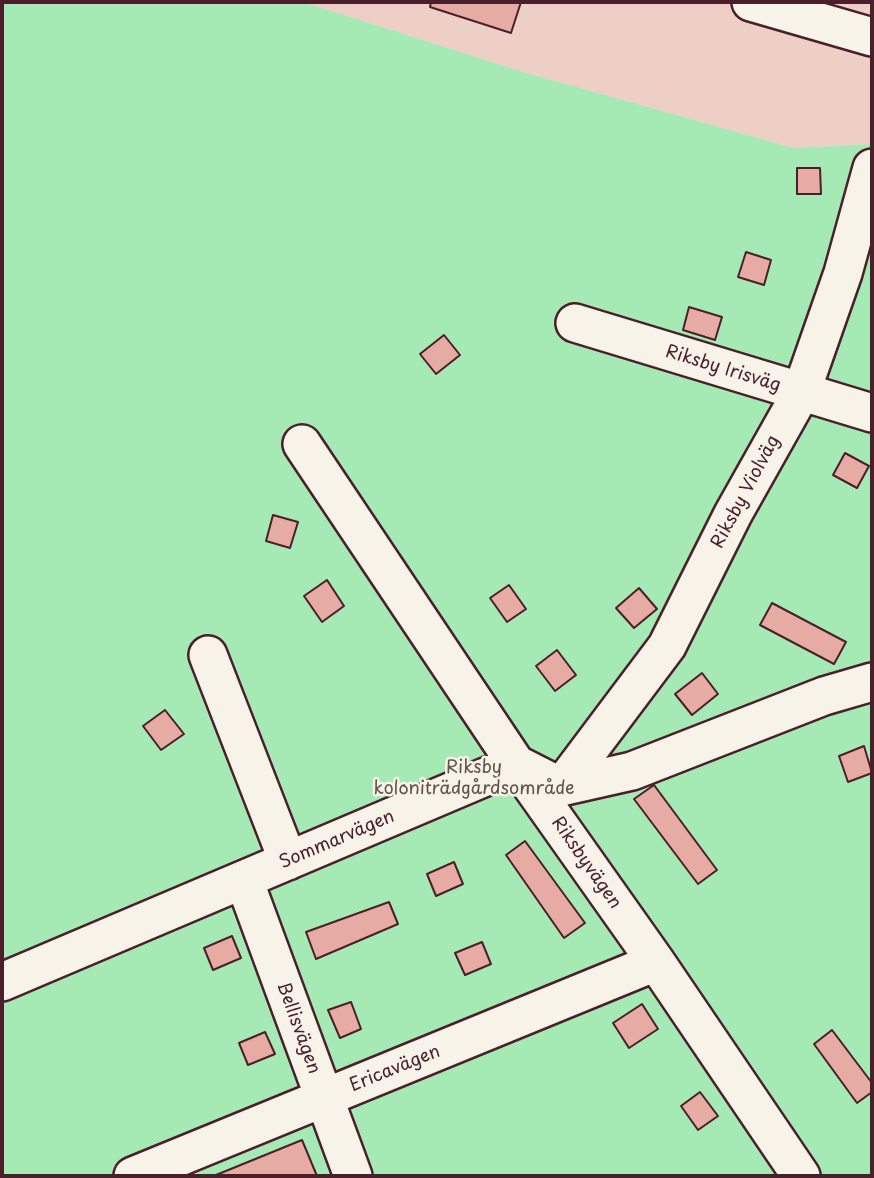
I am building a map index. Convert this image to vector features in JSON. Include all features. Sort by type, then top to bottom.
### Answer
[{"type":"street","points":[[751,2],[872,37]]},
{"type":"street","name":"Riksby Violväg","points":[[561,787],[667,646],[733,514],[801,393],[843,273],[872,168]]},
{"type":"street","name":"Riksby Irisväg","points":[[575,323],[872,413]]},
{"type":"street","name":"Riksbyvägen","points":[[302,444],[516,764],[656,962],[786,1172]]},
{"type":"street","points":[[208,655],[288,861]]},
{"type":"street","points":[[516,764],[561,787],[632,771],[824,696],[872,682]]},
{"type":"street","name":"Sommarvägen","points":[[2,982],[516,764]]},
{"type":"street","name":"Bellisvägen","points":[[244,880],[353,1176]]},
{"type":"street","name":"Ericavägen","points":[[133,1176],[656,962]]},
{"type":"shaded area","points":[[303,2],[872,2],[872,144],[794,148],[523,72]]},
{"type":"green space","name":"Riksby koloniträdgårdsområde","points":[[2,2],[303,2],[523,72],[794,148],[872,144],[872,1176],[2,1176]]},
{"type":"building","points":[[431,2],[521,2],[511,33],[430,7]]},
{"type":"building","points":[[797,168],[820,168],[821,194],[797,194]]},
{"type":"building","points":[[746,252],[771,260],[764,285],[738,277]]},
{"type":"building","points":[[689,307],[722,317],[715,340],[683,330]]},
{"type":"building","points":[[444,335],[460,355],[436,374],[420,354]]},
{"type":"building","points":[[845,453],[869,466],[857,488],[833,475]]},
{"type":"building","points":[[273,515],[298,522],[290,548],[266,541]]},
{"type":"building","points":[[327,580],[344,606],[322,622],[304,596]]},
{"type":"building","points":[[509,585],[526,609],[507,622],[490,598]]},
{"type":"building","points":[[639,588],[657,609],[634,628],[616,608]]},
{"type":"building","points":[[772,603],[846,642],[834,664],[760,625]]},
{"type":"building","points":[[557,650],[576,675],[555,691],[536,666]]},
{"type":"building","points":[[702,673],[718,694],[692,715],[675,694]]},
{"type":"building","points":[[165,710],[184,734],[161,750],[143,726]]},
{"type":"building","points":[[864,746],[872,773],[848,782],[839,756]]},
{"type":"building","points":[[654,785],[717,870],[698,884],[634,799]]},
{"type":"building","points":[[525,841],[585,923],[564,938],[506,855]]},
{"type":"building","points":[[454,862],[463,884],[436,896],[427,874]]},
{"type":"building","points":[[389,902],[398,924],[316,959],[306,932]]},
{"type":"building","points":[[232,936],[241,958],[213,970],[204,948]]},
{"type":"building","points":[[482,942],[491,964],[465,975],[455,953]]},
{"type":"building","points":[[351,1002],[361,1029],[340,1038],[328,1010]]},
{"type":"building","points":[[642,1004],[658,1029],[629,1048],[613,1023]]},
{"type":"building","points":[[832,1030],[872,1083],[872,1092],[857,1103],[814,1044]]},
{"type":"building","points":[[265,1032],[275,1054],[248,1065],[239,1043]]},
{"type":"building","points":[[700,1092],[718,1116],[698,1130],[681,1106]]},
{"type":"building","points":[[302,1140],[317,1176],[216,1176],[216,1175]]}]
